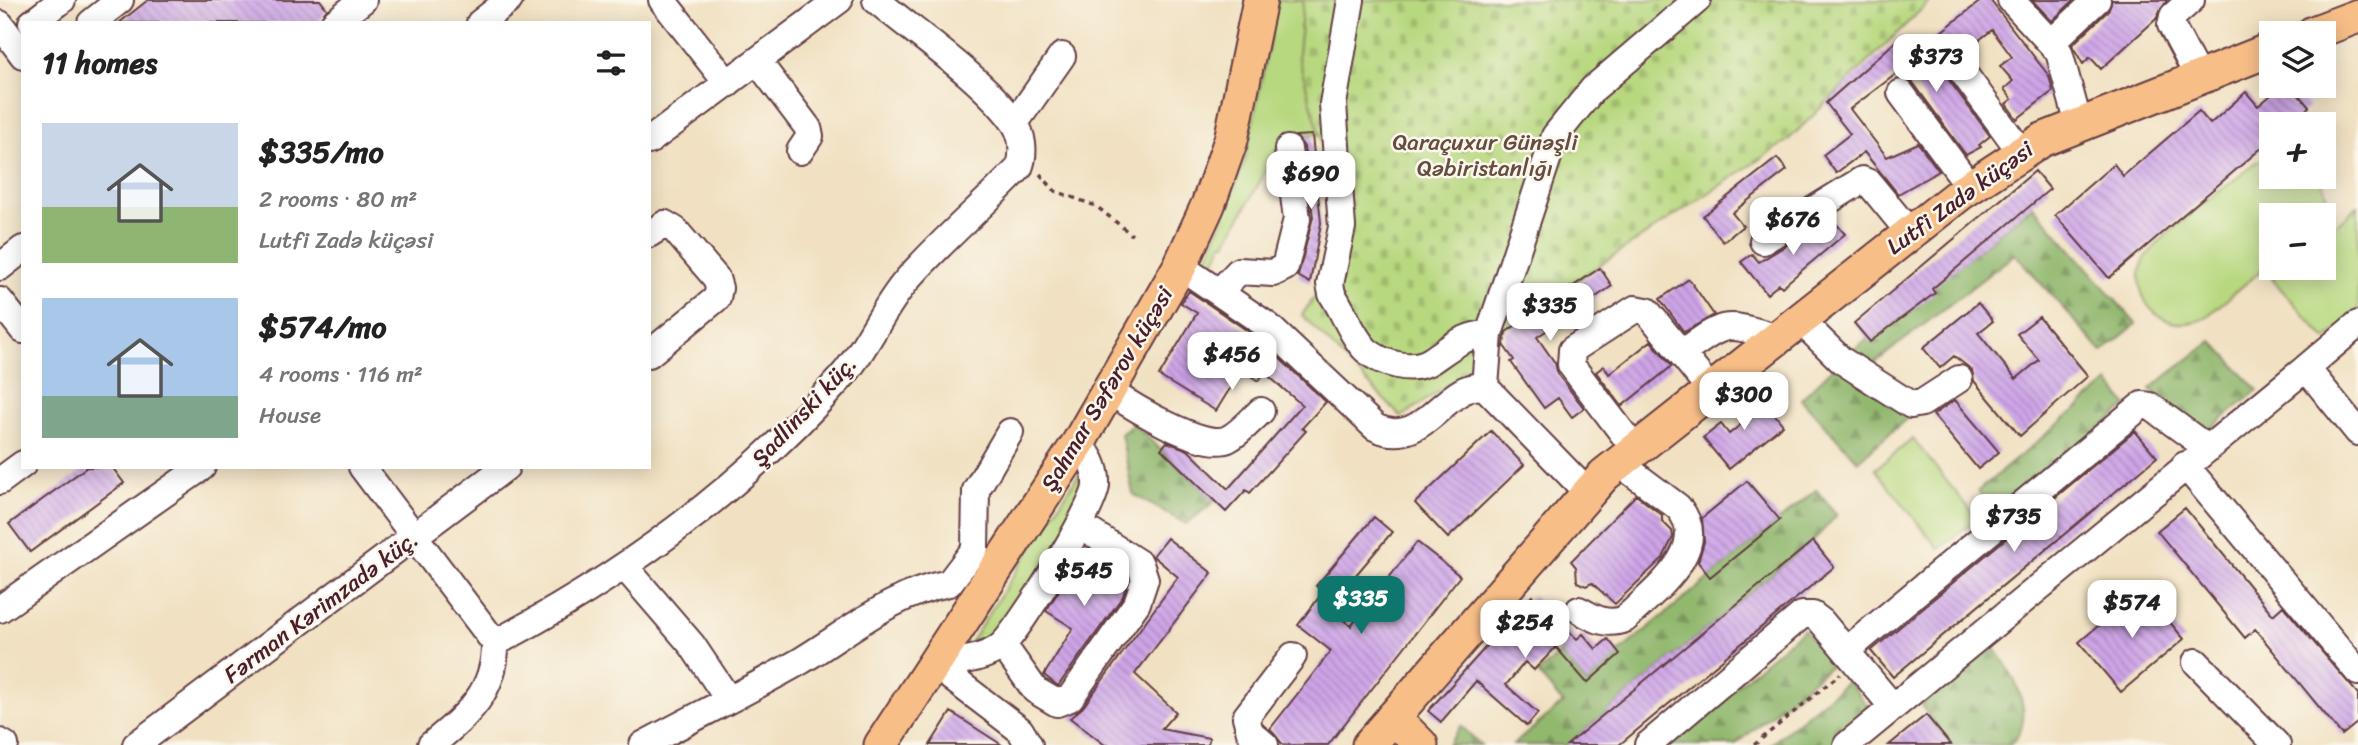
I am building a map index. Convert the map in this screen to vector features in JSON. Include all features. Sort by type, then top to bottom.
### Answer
[{"type":"main road","name":"Şahmar Səfərov küçəsi","points":[[881,745],[935,665],[975,574],[1079,442],[1180,266],[1208,205],[1231,140],[1260,0]]},
{"type":"main road","points":[[2336,24],[2358,16]]},
{"type":"main road","name":"Lutfi Zadə küçəsi","points":[[1369,745],[1587,492],[1626,455],[1910,233],[2021,152],[2079,125],[2259,54]]},
{"type":"main road","points":[[1393,717],[1421,745]]},
{"type":"street","points":[[35,21],[62,0]]},
{"type":"street","points":[[94,21],[120,0]]},
{"type":"street","points":[[337,21],[363,0]]},
{"type":"street","points":[[483,21],[509,0]]},
{"type":"street","points":[[662,0],[728,84]]},
{"type":"street","points":[[651,140],[839,0]]},
{"type":"street","points":[[876,0],[985,91],[1015,124],[1024,158]]},
{"type":"street","points":[[1351,0],[1333,104],[1342,227],[1330,284],[1332,294],[1366,349],[1387,361],[1412,368],[1428,363],[1457,342],[1476,334],[1489,334]]},
{"type":"street","points":[[1485,387],[1489,334],[1555,136],[1593,89],[1697,0]]},
{"type":"street","points":[[2011,0],[2059,52],[2079,125]]},
{"type":"street","points":[[2051,44],[2097,0]]},
{"type":"street","points":[[2191,0],[2174,16],[2171,25],[2199,78]]},
{"type":"street","points":[[2352,0],[2358,7]]},
{"type":"street","points":[[1015,124],[1062,56]]},
{"type":"street","points":[[758,62],[808,128],[810,136],[800,151]]},
{"type":"street","points":[[1962,71],[2021,152]]},
{"type":"street","points":[[1901,93],[1970,187]]},
{"type":"street","points":[[1220,291],[1240,271],[1273,273],[1285,267],[1297,219],[1288,149]]},
{"type":"street","name":"Şadlinski küç.","points":[[495,643],[559,609],[625,567],[768,453],[846,372],[907,280],[1019,168],[1024,158]]},
{"type":"street","points":[[1763,241],[1862,180],[1869,183],[1910,233]]},
{"type":"street","points":[[651,233],[665,224],[675,230],[716,278],[719,288],[716,298],[651,352]]},
{"type":"street","points":[[0,267],[21,251]]},
{"type":"street","points":[[1180,266],[1268,326],[1375,427],[1387,433],[1412,429],[1470,387],[1485,387],[1587,492]]},
{"type":"street","points":[[0,301],[21,327]]},
{"type":"street","points":[[1579,610],[1597,621],[1614,623],[1625,619],[1679,565],[1689,543],[1686,516],[1626,455],[1571,365],[1572,350],[1635,309],[1647,311],[1710,389]]},
{"type":"street","points":[[1847,745],[2358,324]]},
{"type":"street","points":[[1682,353],[1719,327],[1729,325],[1788,328],[1911,405],[1922,403],[1959,379]]},
{"type":"street","points":[[2306,368],[2358,432]]},
{"type":"street","points":[[1109,391],[1152,419],[1215,441],[1227,440],[1261,411]]},
{"type":"street","points":[[1850,657],[2142,405],[2150,406],[2206,447]]},
{"type":"street","points":[[643,745],[803,659],[863,618],[924,587],[949,583],[975,574],[976,490],[1010,432]]},
{"type":"street","points":[[935,665],[979,657],[1003,645],[1081,526],[1097,488],[1092,460],[1079,442]]},
{"type":"street","points":[[0,481],[21,465]]},
{"type":"street","points":[[2185,465],[2358,672]]},
{"type":"street","points":[[0,609],[199,469]]},
{"type":"street","points":[[363,469],[495,643],[495,661],[487,689],[472,710],[431,745]]},
{"type":"street","name":"Fərman Kərimzadə küç.","points":[[136,745],[503,469]]},
{"type":"street","points":[[1003,645],[1035,690],[1057,703],[1070,698],[1137,603],[1145,579],[1140,564],[1081,526]]},
{"type":"street","points":[[625,567],[692,645],[728,699]]},
{"type":"street","points":[[1648,745],[1802,615],[1813,615],[1822,622],[1892,706]]},
{"type":"street","points":[[1265,745],[1250,732],[1246,717],[1293,656]]},
{"type":"street","points":[[2196,662],[2277,745]]},
{"type":"street","points":[[935,665],[1020,730],[1029,745]]},
{"type":"street","points":[[0,742],[5,745]]},
{"type":"path","points":[[1024,158],[1055,191],[1096,206],[1132,234]]},
{"type":"path","points":[[1754,745],[1850,657]]},
{"type":"green space","points":[[1278,0],[1303,0],[1298,56],[1321,134],[1285,136],[1226,243],[1222,243],[1213,267],[1205,264],[1244,164]]},
{"type":"green space","name":"Qaraçuxur Günəşli Qəbiristanlığı","points":[[1303,0],[1931,0],[1787,141],[1520,318],[1483,345],[1474,367],[1401,417],[1302,315],[1325,282],[1329,223],[1329,168],[1298,56]]},
{"type":"green space","points":[[2258,161],[2259,189],[2324,189],[2324,203],[2259,203],[2259,272],[2205,318],[2179,323],[2161,317],[2150,308],[2141,288],[2140,273],[2145,259],[2197,209]]},
{"type":"green space","points":[[2033,206],[2136,324],[2102,352],[2015,254],[1855,378],[1912,414],[1858,461],[1801,399],[1841,360]]},
{"type":"green space","points":[[2358,206],[2358,313],[2326,339],[2273,280],[2336,280],[2336,225]]},
{"type":"green space","points":[[2212,341],[2258,390],[2205,433],[2150,389]]},
{"type":"green space","points":[[2109,382],[2127,406],[1996,513],[1978,491]]},
{"type":"green space","points":[[1133,424],[1215,501],[1186,524],[1133,494],[1121,434]]},
{"type":"green space","points":[[1913,439],[1977,519],[1939,549],[1875,469]]},
{"type":"green space","points":[[1079,474],[1084,504],[1000,632],[970,643]]},
{"type":"green space","points":[[1816,490],[1837,515],[1813,541],[1567,745],[1513,745],[1563,703],[1538,673],[1561,653],[1587,683],[1619,652]]},
{"type":"green space","points":[[1804,629],[1832,664],[1735,745],[1666,745]]},
{"type":"green space","points":[[1994,647],[2009,669],[2020,695],[2023,722],[2019,734],[2010,745],[1944,745],[1948,742],[1921,705]]},
{"type":"green space","points":[[1848,681],[1875,715],[1838,745],[1770,745]]},
{"type":"green space","points":[[1461,726],[1481,745],[1448,745]]},
{"type":"building","points":[[148,0],[320,0],[327,9],[319,21],[122,21]]},
{"type":"building","points":[[1982,0],[1990,0],[2049,76],[2053,91],[2017,119],[2006,104],[2012,99],[2004,89],[2013,81],[2000,66],[2012,57],[1992,30],[1947,65],[1949,80],[1990,136],[1979,145],[1981,147],[1966,155],[1914,84],[1900,71],[1850,109],[1887,157],[1918,143],[1939,171],[1898,194],[1864,152],[1836,173],[1823,155],[1850,134],[1826,103],[1902,36],[1914,53]]},
{"type":"building","points":[[2032,0],[2074,0],[2052,21]]},
{"type":"building","points":[[2112,0],[2167,0],[2156,19],[2101,69],[2090,57],[2083,64],[2072,45],[2108,11]]},
{"type":"building","points":[[2246,92],[2258,106],[2268,98],[2301,98],[2309,107],[2303,112],[2259,112],[2259,150],[2109,278],[2055,215],[2114,164],[2123,176],[2199,111],[2210,124]]},
{"type":"building","points":[[1312,135],[1321,223],[1310,283],[1298,276],[1313,217],[1304,147],[1296,136]]},
{"type":"building","points":[[1777,158],[1787,170],[1732,213],[1743,226],[1723,242],[1703,216]]},
{"type":"building","points":[[2035,171],[2050,189],[1932,289],[1935,293],[1870,342],[1854,323]]},
{"type":"building","points":[[1831,218],[1845,234],[1782,287],[1779,284],[1767,294],[1741,262],[1752,254],[1759,262]]},
{"type":"building","points":[[1600,268],[1612,286],[1537,337],[1555,363],[1558,375],[1584,408],[1572,417],[1558,398],[1544,408],[1511,362],[1514,360],[1504,346],[1505,337],[1506,332]]},
{"type":"building","points":[[1689,279],[1714,315],[1684,332],[1660,299]]},
{"type":"building","points":[[1189,291],[1258,338],[1326,402],[1302,428],[1306,431],[1250,493],[1246,490],[1226,512],[1161,449],[1167,442],[1188,450],[1228,489],[1302,405],[1265,373],[1258,381],[1242,369],[1216,411],[1159,376],[1197,313],[1181,303]]},
{"type":"building","points":[[1978,303],[1993,321],[1978,333],[2016,379],[2039,360],[2017,334],[2039,317],[2088,376],[2020,436],[1974,381],[1972,370],[1954,356],[1940,368],[1923,348]]},
{"type":"building","points":[[1651,341],[1672,366],[1622,406],[1596,372],[1604,366],[1609,374]]},
{"type":"building","points":[[1758,393],[1783,425],[1729,469],[1703,438],[1721,424],[1729,434],[1744,422],[1736,411]]},
{"type":"building","points":[[1955,400],[1999,452],[1978,469],[1933,415]]},
{"type":"building","points":[[1491,431],[1524,465],[1448,538],[1415,503]]},
{"type":"building","points":[[2135,431],[2157,457],[1893,677],[1871,651]]},
{"type":"building","points":[[84,469],[114,469],[124,483],[30,552],[9,524]]},
{"type":"building","points":[[1747,481],[1780,520],[1710,577],[1698,562],[1704,542],[1702,518]]},
{"type":"building","points":[[1636,495],[1662,515],[1662,521],[1672,531],[1673,537],[1663,558],[1615,604],[1592,583],[1586,586],[1577,582],[1576,567],[1571,561]]},
{"type":"building","points":[[2185,508],[2273,615],[2283,606],[2358,694],[2358,722],[2342,735],[2255,629],[2245,638],[2157,531]]},
{"type":"building","points":[[1374,517],[1392,532],[1328,608],[1351,626],[1417,542],[1460,576],[1328,745],[1283,745],[1270,729],[1331,651],[1298,625],[1323,592],[1316,586]]},
{"type":"building","points":[[1167,538],[1212,573],[1135,674],[1176,712],[1161,729],[1209,738],[1208,745],[1105,745],[1070,718],[1083,707],[1178,577],[1153,556]]},
{"type":"building","points":[[1813,541],[1834,567],[1619,745],[1567,745]]},
{"type":"building","points":[[1085,549],[1128,579],[1123,596],[1058,686],[1044,675],[1073,628],[1046,611]]},
{"type":"building","points":[[2142,589],[2184,639],[2121,692],[2079,642]]},
{"type":"building","points":[[1532,596],[1577,639],[1583,634],[1596,649],[1608,639],[1620,654],[1587,683],[1556,647],[1534,670],[1525,662],[1506,685],[1538,713],[1527,726],[1476,681],[1441,722],[1428,711]]},
{"type":"building","points":[[951,712],[1002,745],[930,745]]},
{"type":"building","points":[[1926,715],[1951,745],[1889,745]]}]
